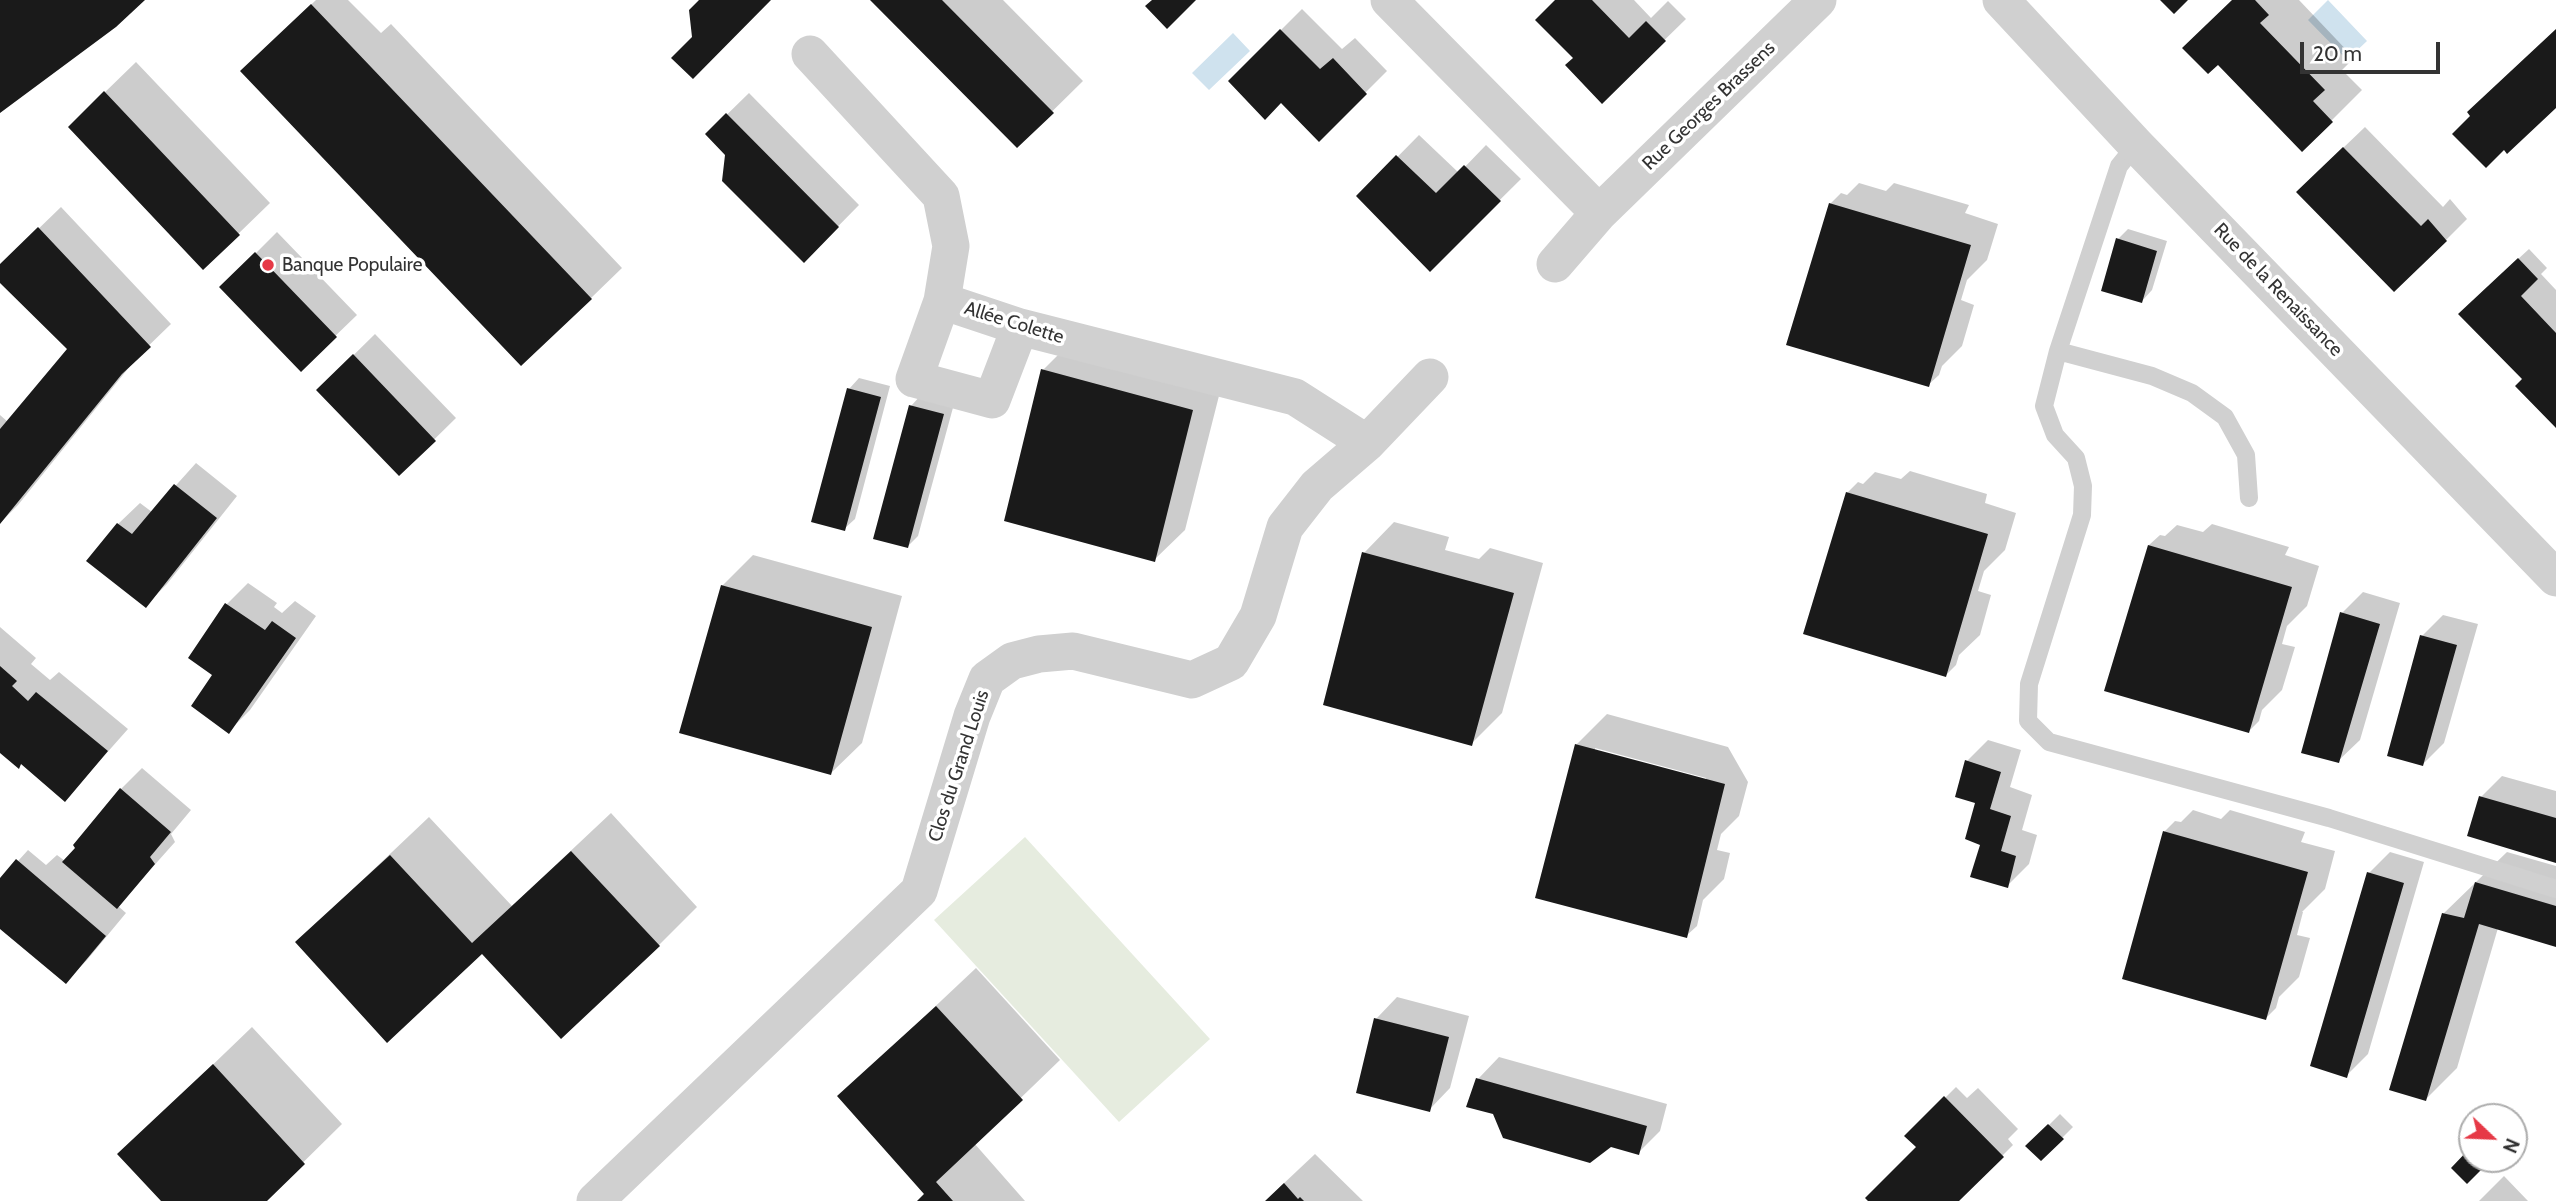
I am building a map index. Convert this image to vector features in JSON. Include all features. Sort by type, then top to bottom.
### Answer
[{"type":"street","points":[[1389,0],[1599,212]]},
{"type":"street","name":"Rue Georges Brassens","points":[[1555,264],[1599,212],[1818,0]]},
{"type":"street","name":"Rue de la Renaissance","points":[[2001,0],[2136,145],[2556,578]]},
{"type":"street","name":"Allée Colette","points":[[810,54],[941,196],[951,246],[942,301],[1020,327],[1294,397],[1367,443]]},
{"type":"street","points":[[942,301],[914,379],[992,400],[1020,327]]},
{"type":"street","name":"Clos du Grand Louis","points":[[595,1201],[919,891],[972,716],[987,679],[1012,661],[1039,654],[1073,651],[1192,680],[1231,662],[1258,616],[1285,527],[1317,486],[1367,443],[1430,377]]},
{"type":"lane","points":[[2136,145],[2119,166],[2058,351],[2044,406],[2055,435],[2076,458],[2083,486],[2082,515],[2029,684],[2028,721],[2049,742],[2329,818],[2556,889]]},
{"type":"lane","points":[[2058,351],[2152,376],[2192,393],[2225,417],[2246,455],[2249,498]]},
{"type":"shaded area","points":[[1025,837],[1210,1039],[1119,1122],[934,920]]},
{"type":"water","points":[[2328,0],[2367,41],[2347,60],[2308,20]]},
{"type":"water","points":[[1233,33],[1250,51],[1209,90],[1192,73]]},
{"type":"building","points":[[0,0],[145,0],[116,27],[0,113]]},
{"type":"building","points":[[699,0],[771,0],[693,79],[671,58],[692,37],[689,10]]},
{"type":"building","points":[[870,0],[942,0],[1054,113],[1017,148]]},
{"type":"building","points":[[1152,0],[1196,0],[1167,29],[1145,6]]},
{"type":"building","points":[[1555,0],[1592,0],[1629,38],[1646,21],[1666,41],[1602,104],[1565,65],[1573,58],[1535,20]]},
{"type":"building","points":[[2160,0],[2188,0],[2174,14]]},
{"type":"building","points":[[2232,0],[2255,0],[2269,15],[2260,23],[2325,90],[2313,101],[2333,122],[2302,152],[2218,65],[2208,74],[2182,48]]},
{"type":"building","points":[[311,4],[592,299],[521,366],[240,71]]},
{"type":"building","points":[[1280,29],[1320,69],[1333,58],[1367,94],[1319,142],[1281,103],[1265,120],[1228,81]]},
{"type":"building","points":[[2556,29],[2556,108],[2507,154],[2504,150],[2486,168],[2452,134],[2470,116],[2467,112]]},
{"type":"building","points":[[104,91],[240,235],[203,270],[68,127]]},
{"type":"building","points":[[726,113],[839,227],[804,263],[722,181],[725,155],[705,134]]},
{"type":"building","points":[[2343,147],[2421,226],[2428,219],[2447,241],[2394,292],[2296,192]]},
{"type":"building","points":[[1396,155],[1436,193],[1464,165],[1501,201],[1430,272],[1356,196]]},
{"type":"building","points":[[1829,203],[1971,245],[1929,387],[1786,345]]},
{"type":"building","points":[[38,227],[151,347],[122,374],[0,524],[0,429],[67,349],[0,283],[0,264]]},
{"type":"building","points":[[2116,238],[2157,251],[2142,303],[2101,291]]},
{"type":"building","points":[[255,252],[337,337],[301,372],[219,287]]},
{"type":"building","points":[[2518,258],[2538,279],[2521,296],[2556,333],[2556,428],[2515,386],[2522,379],[2458,314]]},
{"type":"building","points":[[353,354],[436,441],[399,476],[316,390]]},
{"type":"building","points":[[1041,369],[1193,410],[1155,562],[1004,521]]},
{"type":"building","points":[[847,388],[881,397],[845,531],[811,522]]},
{"type":"building","points":[[909,405],[944,414],[908,548],[873,539]]},
{"type":"building","points":[[174,484],[217,518],[146,608],[86,561],[117,523],[132,534]]},
{"type":"building","points":[[1846,492],[1988,534],[1946,677],[1803,634]]},
{"type":"building","points":[[2148,545],[2292,587],[2249,733],[2104,691]]},
{"type":"building","points":[[1362,552],[1514,593],[1472,746],[1323,705]]},
{"type":"building","points":[[721,585],[872,627],[831,775],[679,733]]},
{"type":"building","points":[[225,603],[265,630],[272,621],[296,638],[229,734],[191,706],[212,675],[188,658]]},
{"type":"building","points":[[2340,612],[2380,624],[2339,763],[2301,753]]},
{"type":"building","points":[[2420,635],[2457,645],[2423,766],[2387,756]]},
{"type":"building","points":[[0,666],[17,681],[12,686],[28,701],[36,692],[108,751],[65,802],[21,764],[19,769],[0,753]]},
{"type":"building","points":[[1575,744],[1725,784],[1687,938],[1535,898]]},
{"type":"building","points":[[1965,760],[2001,772],[1990,809],[2011,816],[2001,851],[2016,856],[2008,888],[1970,877],[1980,845],[1965,839],[1975,803],[1955,797]]},
{"type":"building","points":[[120,788],[171,832],[150,857],[155,864],[117,909],[62,862]]},
{"type":"building","points":[[2479,796],[2556,818],[2556,863],[2467,836]]},
{"type":"building","points":[[2163,831],[2308,872],[2266,1020],[2122,979]]},
{"type":"building","points":[[571,851],[660,946],[561,1039],[482,954],[387,1043],[295,942],[390,855],[472,943]]},
{"type":"building","points":[[16,859],[106,936],[66,984],[0,929],[0,878]]},
{"type":"building","points":[[2367,872],[2404,883],[2347,1078],[2310,1066]]},
{"type":"building","points":[[2475,882],[2556,906],[2556,947],[2479,924],[2426,1101],[2389,1090],[2442,913],[2464,918]]},
{"type":"building","points":[[936,1006],[1023,1100],[936,1182],[953,1201],[917,1201],[924,1194],[837,1096]]},
{"type":"building","points":[[1374,1018],[1449,1037],[1430,1112],[1356,1093]]},
{"type":"building","points":[[213,1064],[305,1164],[267,1201],[161,1201],[117,1154]]},
{"type":"building","points":[[1476,1078],[1647,1126],[1639,1155],[1611,1147],[1590,1163],[1503,1138],[1493,1114],[1466,1107]]},
{"type":"building","points":[[1944,1096],[2004,1157],[1959,1201],[1868,1201],[1865,1198],[1916,1147],[1904,1136]]},
{"type":"building","points":[[2048,1124],[2064,1139],[2041,1161],[2025,1146]]},
{"type":"building","points":[[2458,1161],[2458,1173],[2478,1173],[2467,1184],[2451,1168]]},
{"type":"building","points":[[1284,1183],[1298,1199],[1300,1197],[1304,1201],[1265,1201]]},
{"type":"place","name":"Banque Populaire","points":[[268,265]]}]
